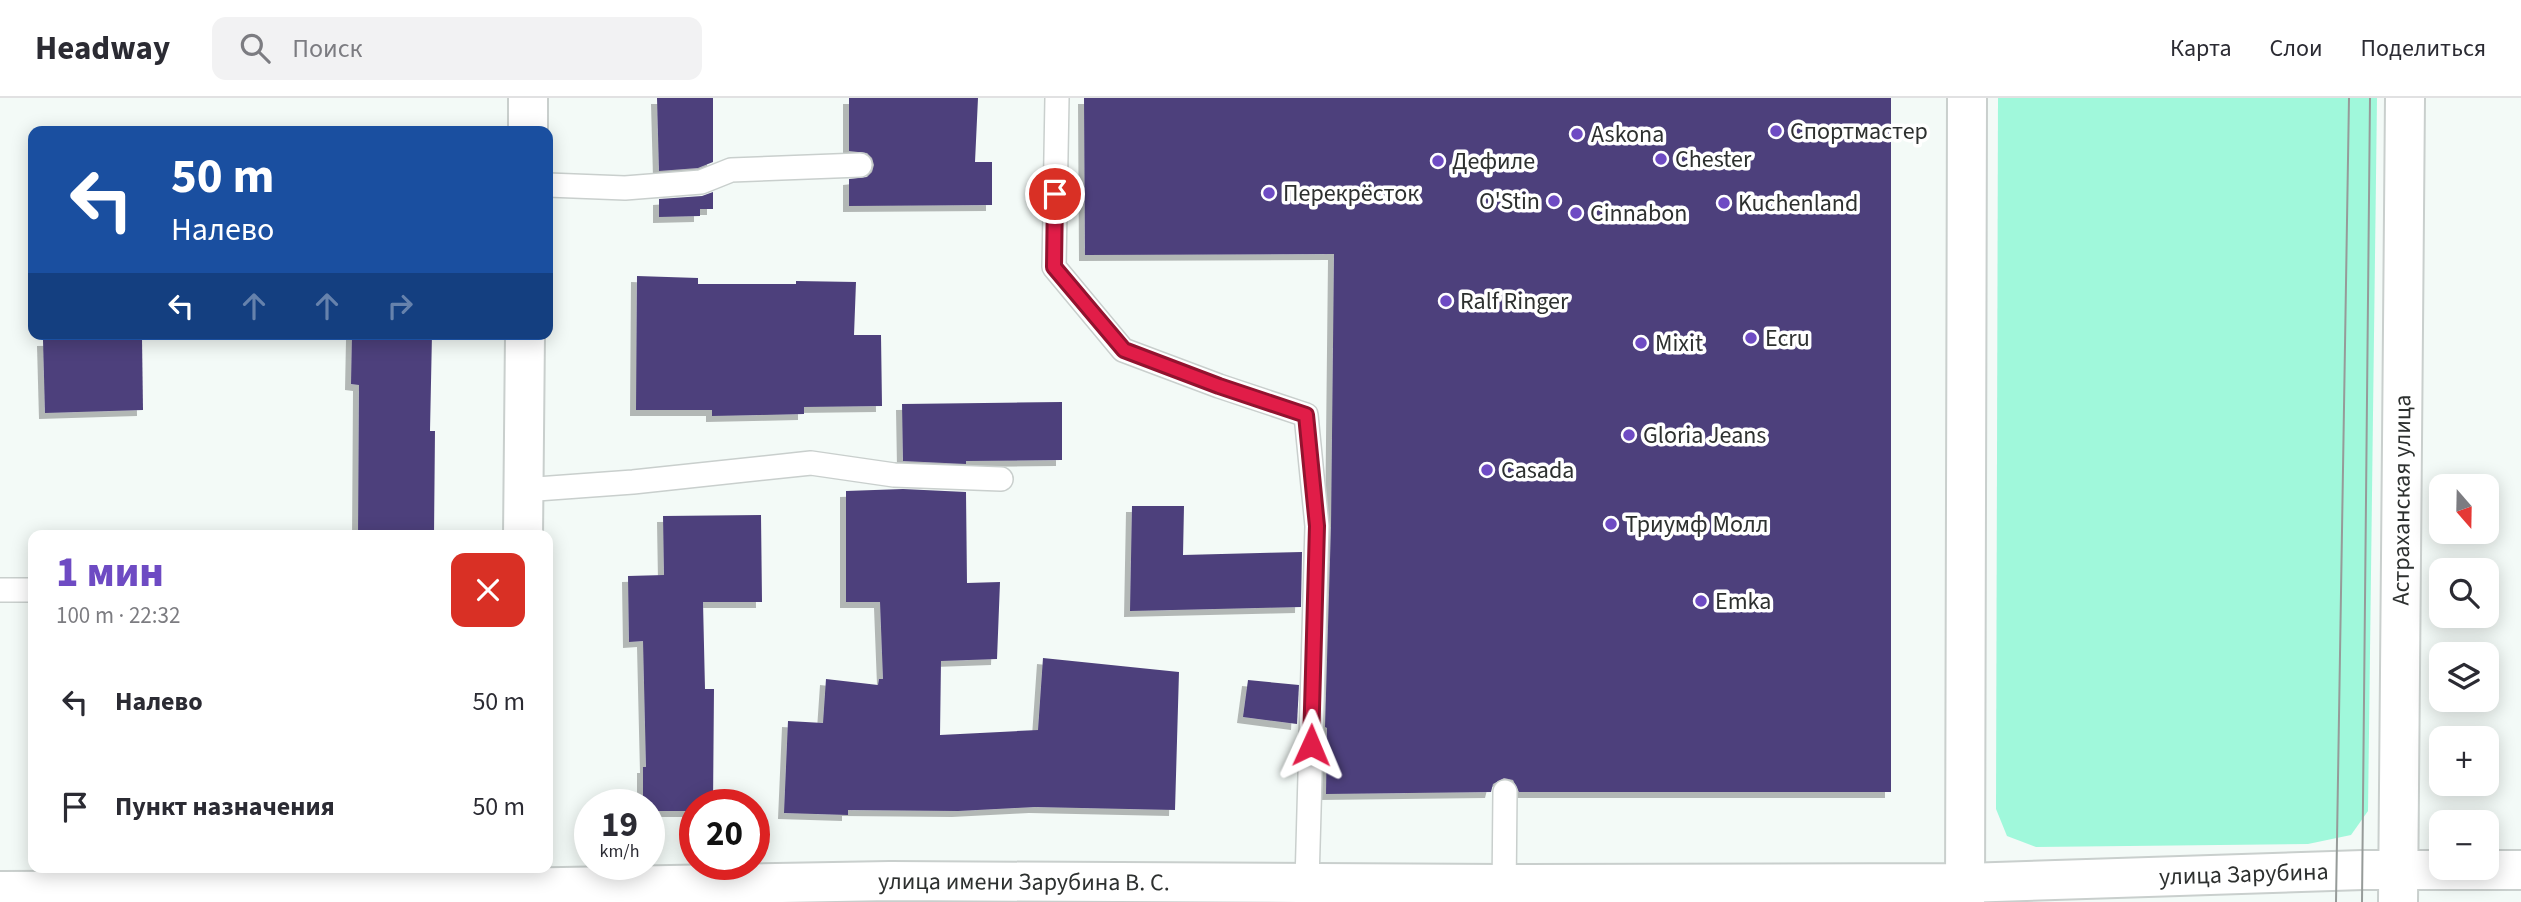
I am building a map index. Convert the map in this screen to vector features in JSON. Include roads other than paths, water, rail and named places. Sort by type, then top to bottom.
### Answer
[{"type":"street","points":[[528,98],[528,126]]},
{"type":"street","points":[[1965,893],[1968,98]]},
{"type":"street","name":"Астраханская улица","points":[[2398,887],[2405,98]]},
{"type":"street","points":[[523,530],[525,340]]},
{"type":"street","name":"улица Зарубина","points":[[1965,893],[2363,870],[2398,887],[2521,870]]},
{"type":"street","name":"улица имени Зарубина В. С.","points":[[0,891],[519,886],[890,892],[1307,882],[1504,893],[1965,893]]},
{"type":"lane","points":[[1057,98],[1054,267],[1124,350],[1306,415],[1317,526],[1307,882]]},
{"type":"lane","points":[[553,185],[625,188],[701,182],[731,170],[860,166]]},
{"type":"lane","points":[[523,490],[633,482],[811,463],[894,475],[1001,480]]},
{"type":"lane","points":[[0,590],[28,590]]},
{"type":"lane","points":[[1504,893],[1505,792]]},
{"type":"tram line","points":[[2336,902],[2349,98]]},
{"type":"tram line","points":[[2362,902],[2370,98]]},
{"type":"place","name":"Спортмастер","points":[[1776,131]]},
{"type":"place","name":"Askona","points":[[1577,134]]},
{"type":"place","name":"Chester","points":[[1661,159]]},
{"type":"place","name":"Дефиле","points":[[1438,161]]},
{"type":"place","name":"Перекрёсток","points":[[1269,193]]},
{"type":"place","name":"O'Stin","points":[[1554,201]]},
{"type":"place","name":"Kuchenland","points":[[1724,203]]},
{"type":"place","name":"Cinnabon","points":[[1576,213]]},
{"type":"place","name":"Ralf Ringer","points":[[1446,301]]},
{"type":"place","name":"Ecru","points":[[1751,338]]},
{"type":"place","name":"Mixit","points":[[1641,343]]},
{"type":"place","name":"Gloria Jeans","points":[[1629,435]]},
{"type":"place","name":"Casada","points":[[1487,470]]},
{"type":"place","name":"Триумф Молл","points":[[1611,524]]},
{"type":"place","name":"Emka","points":[[1701,601]]}]
